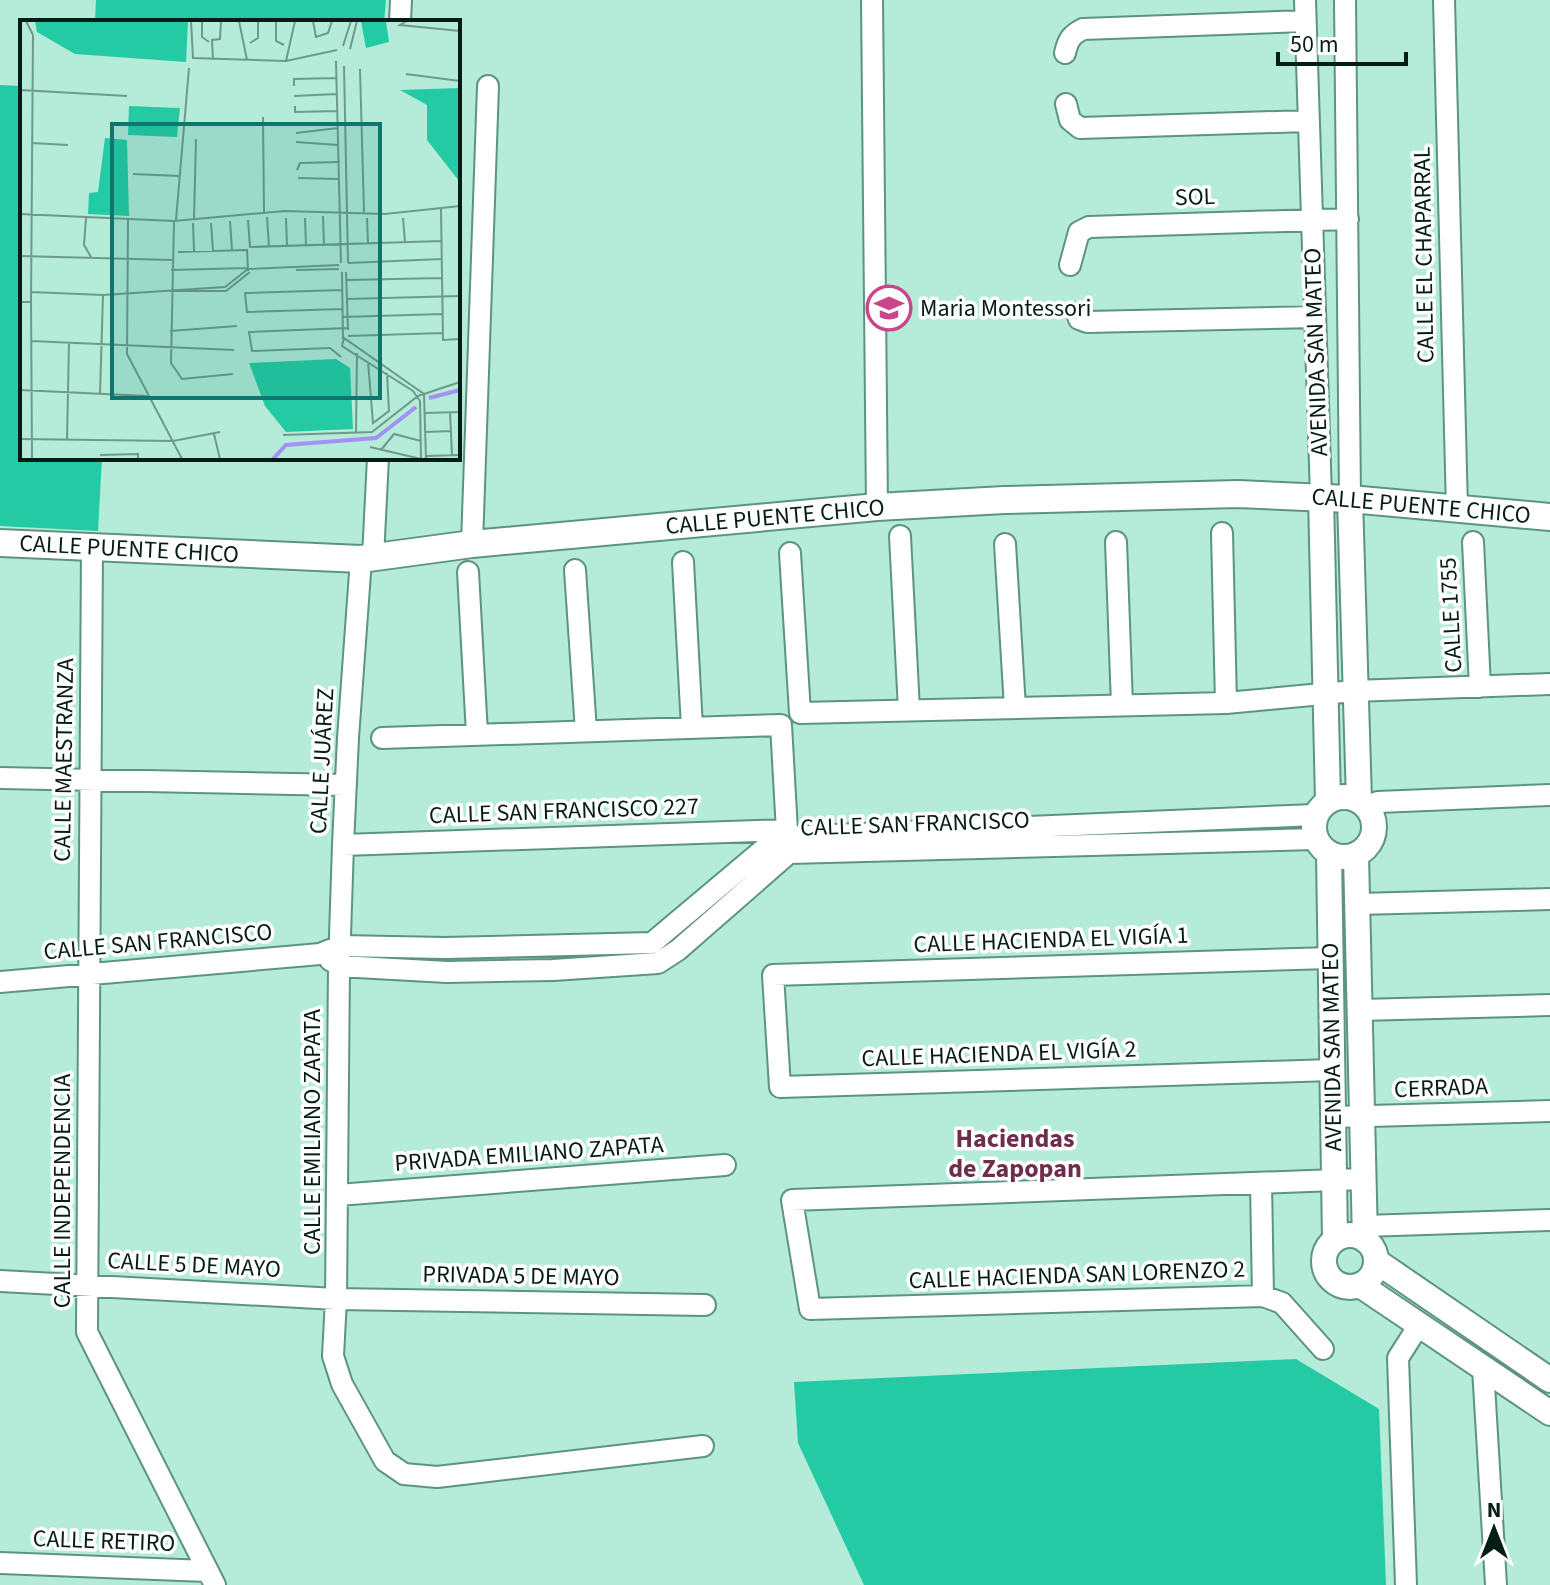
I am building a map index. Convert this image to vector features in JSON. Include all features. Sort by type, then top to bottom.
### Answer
[{"type":"main road","name":"CALLE PUENTE CHICO","points":[[0,543],[367,558],[472,544],[877,507],[1238,494],[1350,499],[1550,517]]},
{"type":"street","points":[[400,20],[401,0]]},
{"type":"street","points":[[872,0],[877,507]]},
{"type":"street","name":"AVENIDA SAN MATEO","points":[[1305,0],[1321,497],[1325,694],[1322,827],[1330,958],[1333,1117],[1335,1240],[1325,1256],[1327,1274],[1341,1286],[1360,1285],[1550,1413]]},
{"type":"street","name":"AVENIDA SAN MATEO","points":[[1345,0],[1354,691],[1363,804],[1372,816],[1372,839],[1366,849],[1356,855],[1363,1179],[1368,1242]]},
{"type":"street","name":"CALLE EL CHAPARRAL","points":[[1444,0],[1457,509]]},
{"type":"street","points":[[1065,53],[1068,41],[1074,33],[1083,29],[1305,21]]},
{"type":"street","points":[[472,544],[488,86]]},
{"type":"street","points":[[1066,104],[1070,120],[1080,128],[1307,121]]},
{"type":"street","name":"SOL","points":[[1070,265],[1079,232],[1089,227],[1348,219]]},
{"type":"street","points":[[1077,313],[1079,319],[1087,322],[1315,317]]},
{"type":"street","name":"CALLE JUÁREZ","points":[[339,956],[346,785],[378,460]]},
{"type":"street","points":[[1222,533],[1226,703]]},
{"type":"street","points":[[900,536],[909,710]]},
{"type":"street","points":[[1116,542],[1122,705]]},
{"type":"street","name":"CALLE 1755","points":[[1473,542],[1480,687]]},
{"type":"street","points":[[1005,544],[1015,708]]},
{"type":"street","name":"CALLE MAESTRANZA","points":[[89,975],[92,547]]},
{"type":"street","points":[[790,553],[800,713],[1226,703],[1354,691],[1550,684]]},
{"type":"street","points":[[683,562],[692,728]]},
{"type":"street","points":[[575,570],[586,731]]},
{"type":"street","points":[[468,572],[477,734]]},
{"type":"street","points":[[1324,664],[1354,665]]},
{"type":"street","points":[[382,738],[781,725],[787,840]]},
{"type":"street","points":[[0,778],[346,785]]},
{"type":"street","points":[[1356,855],[1343,858],[1322,827],[1344,797],[1363,804],[1550,795]]},
{"type":"street","name":"CALLE SAN FRANCISCO","points":[[339,956],[445,948],[652,943],[771,843],[787,840],[1322,827]]},
{"type":"street","name":"CALLE SAN FRANCISCO","points":[[0,982],[320,954],[447,972],[553,970],[658,963],[667,958],[787,840]]},
{"type":"street","name":"CALLE SAN FRANCISCO 227","points":[[343,845],[787,840]]},
{"type":"street","points":[[1358,904],[1550,899]]},
{"type":"street","points":[[652,943],[667,958]]},
{"type":"street","points":[[551,945],[553,970]]},
{"type":"street","points":[[445,948],[447,972]]},
{"type":"street","name":"CALLE EMILIANO ZAPATA","points":[[339,956],[338,1195],[333,1356],[342,1384],[385,1461],[404,1474],[437,1477],[703,1446]]},
{"type":"street","name":"CALLE HACIENDA EL VIGÍA 1","points":[[773,975],[1330,958]]},
{"type":"street","name":"CALLE INDEPENDENCIA","points":[[89,975],[87,1332],[211,1578]]},
{"type":"street","name":"CALLE HACIENDA EL VIGÍA 2","points":[[773,975],[780,1087],[1332,1070]]},
{"type":"street","points":[[1330,1000],[1360,1005],[1550,1005]]},
{"type":"street","name":"CERRADA","points":[[1333,1117],[1550,1111]]},
{"type":"street","name":"PRIVADA EMILIANO ZAPATA","points":[[338,1195],[725,1165]]},
{"type":"street","points":[[1263,1296],[1261,1183],[1363,1179]]},
{"type":"street","name":"CALLE HACIENDA SAN LORENZO 2","points":[[1261,1183],[792,1200],[810,1309],[1263,1296],[1282,1303],[1323,1349]]},
{"type":"street","points":[[1368,1242],[1550,1220]]},
{"type":"street","points":[[1335,1240],[1350,1236],[1368,1242],[1550,1380]]},
{"type":"street","points":[[1360,1285],[1374,1271],[1368,1242]]},
{"type":"street","name":"CALLE 5 DE MAYO","points":[[0,1281],[336,1299]]},
{"type":"street","name":"PRIVADA 5 DE MAYO","points":[[336,1299],[705,1305]]},
{"type":"street","points":[[1406,1585],[1398,1358],[1419,1325]]},
{"type":"street","points":[[1483,1368],[1496,1585]]},
{"type":"street","name":"CALLE RETIRO","points":[[0,1563],[211,1578]]},
{"type":"green space","points":[[96,0],[386,0],[384,20],[95,20]]},
{"type":"green space","points":[[0,85],[20,86],[20,460],[102,460],[98,531],[0,526]]},
{"type":"green space","points":[[1296,1359],[1379,1409],[1386,1585],[864,1585],[798,1443],[794,1382]]},
{"type":"place","name":"Maria Montessori","points":[[889,308]]},
{"type":"district","name":"Haciendas de Zapopan","points":[[1015,1153]]}]
